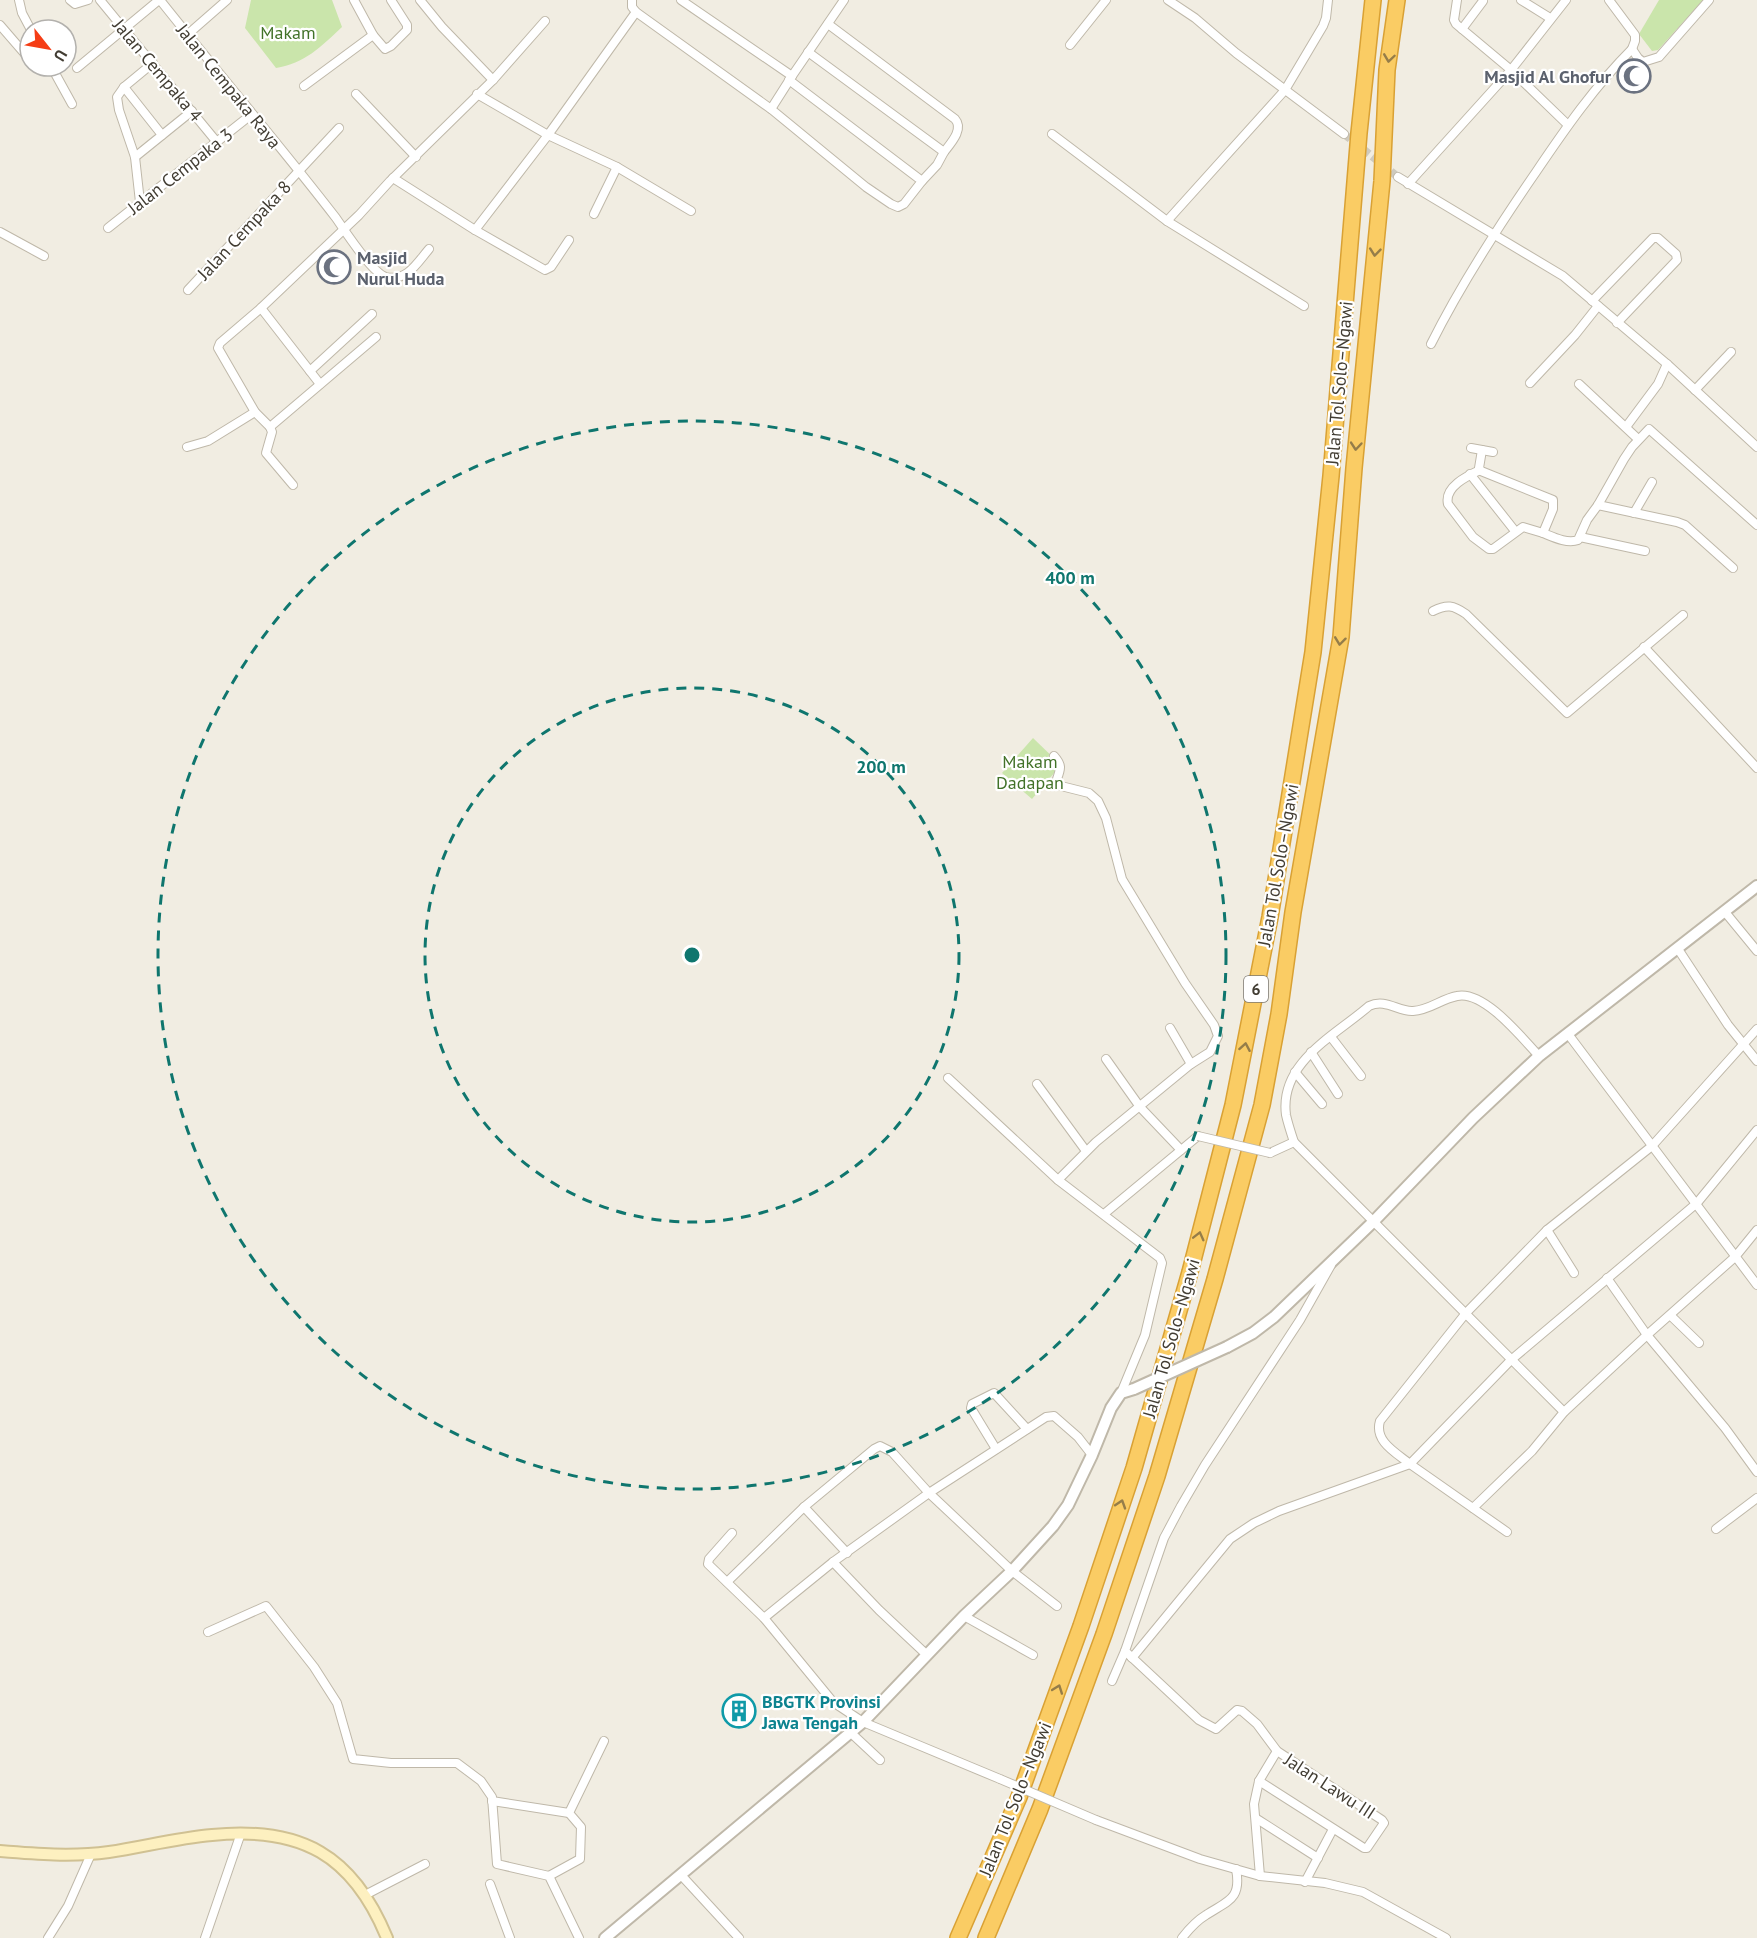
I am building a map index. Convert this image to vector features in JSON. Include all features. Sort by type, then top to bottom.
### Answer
[{"type":"highway","name":"Jalan Tol Solo–Ngawi","points":[[958,1938],[1018,1797],[1081,1626],[1134,1468],[1190,1272],[1233,1105],[1270,917],[1313,652],[1373,0]]},
{"type":"highway","name":"Jalan Tol Solo–Ngawi","points":[[986,1938],[1040,1809],[1104,1634],[1157,1476],[1215,1279],[1262,1105],[1341,637],[1355,457],[1382,181],[1387,70],[1397,0]]},
{"type":"main road","points":[[0,1851],[46,1855],[91,1854],[212,1835],[241,1833],[295,1840],[342,1866],[365,1896],[387,1938]]},
{"type":"street","points":[[19,0],[25,18]]},
{"type":"street","points":[[70,0],[75,4],[88,0]]},
{"type":"street","name":"Jalan Cempaka 4","points":[[100,0],[216,141]]},
{"type":"street","points":[[78,67],[159,0]]},
{"type":"street","name":"Jalan Cempaka Raya","points":[[159,0],[300,171],[379,274],[402,277],[410,273],[429,249]]},
{"type":"street","points":[[187,35],[227,0]]},
{"type":"street","points":[[354,0],[373,35],[385,49],[407,30],[407,24],[394,1]]},
{"type":"street","points":[[420,0],[442,27],[493,80]]},
{"type":"street","points":[[632,0],[632,7],[636,12],[771,109],[866,187],[898,207],[904,204],[933,170],[959,129],[959,123],[828,24]]},
{"type":"street","points":[[681,0],[791,78],[922,181]]},
{"type":"street","points":[[771,109],[844,0]]},
{"type":"street","points":[[1070,45],[1106,0]]},
{"type":"street","points":[[1168,0],[1195,18],[1222,42],[1344,135]]},
{"type":"street","points":[[1167,220],[1285,90],[1323,26],[1328,0]]},
{"type":"street","points":[[1457,0],[1454,20],[1511,70],[1568,125]]},
{"type":"street","points":[[1521,0],[1550,18]]},
{"type":"street","points":[[1408,184],[1511,70],[1566,0]]},
{"type":"street","points":[[1431,344],[1447,312],[1494,233],[1568,125],[1632,49],[1635,35],[1609,0]]},
{"type":"street","points":[[1632,49],[1643,62],[1659,57],[1709,0]]},
{"type":"street","points":[[1462,29],[1483,1]]},
{"type":"street","points":[[476,230],[548,135],[636,12]]},
{"type":"street","points":[[293,485],[266,453],[272,432],[270,427],[255,412],[218,348],[220,343],[261,308],[344,229],[493,80],[545,21]]},
{"type":"street","points":[[0,25],[18,46]]},
{"type":"street","points":[[304,86],[373,35]]},
{"type":"street","points":[[808,52],[944,152]]},
{"type":"street","points":[[140,202],[135,157],[117,102],[119,92],[153,63]]},
{"type":"street","points":[[58,78],[72,104]]},
{"type":"street","points":[[124,87],[162,135]]},
{"type":"street","points":[[356,94],[416,157]]},
{"type":"street","points":[[477,94],[548,135],[617,167],[691,211]]},
{"type":"street","points":[[135,157],[192,111]]},
{"type":"street","name":"Jalan Cempaka 3","points":[[108,228],[252,114]]},
{"type":"street","name":"Jalan Cempaka 8","points":[[188,290],[339,128]]},
{"type":"street","points":[[1052,134],[1167,220],[1304,306]]},
{"type":"street","points":[[594,214],[617,167]]},
{"type":"street","points":[[1398,177],[1552,268],[1667,364],[1757,447]]},
{"type":"street","points":[[393,178],[545,270],[550,267],[569,240]]},
{"type":"street","points":[[0,232],[45,256]]},
{"type":"street","points":[[1530,383],[1575,336],[1595,303],[1653,238],[1658,238],[1676,254],[1677,260],[1617,323]]},
{"type":"street","points":[[261,308],[320,384]]},
{"type":"street","points":[[310,371],[372,314]]},
{"type":"street","points":[[270,427],[376,337]]},
{"type":"street","points":[[1695,390],[1731,352]]},
{"type":"street","points":[[1626,427],[1658,384],[1667,364]]},
{"type":"street","points":[[1579,384],[1638,440]]},
{"type":"street","points":[[187,447],[208,441],[255,412]]},
{"type":"street","points":[[1543,532],[1553,509],[1552,500],[1480,470],[1470,474],[1454,486],[1447,498],[1448,504],[1473,537],[1488,549],[1498,546],[1523,527],[1569,542],[1575,541],[1580,537],[1587,520],[1624,459],[1649,429],[1653,430],[1757,525]]},
{"type":"street","points":[[1471,448],[1493,452]]},
{"type":"street","points":[[1480,470],[1482,450]]},
{"type":"street","points":[[1470,474],[1515,531]]},
{"type":"street","points":[[1634,513],[1652,482]]},
{"type":"street","points":[[1598,505],[1685,525],[1733,568]]},
{"type":"street","points":[[1580,537],[1645,551]]},
{"type":"street","points":[[1433,610],[1451,605],[1466,614],[1567,713],[1683,615]]},
{"type":"street","points":[[1644,647],[1757,768]]},
{"type":"street","points":[[1054,756],[1062,768],[1057,779],[1061,786],[1089,793],[1098,801],[1106,818],[1122,879],[1217,1031],[1216,1042],[1210,1052],[1191,1064],[1086,1151],[1058,1180]]},
{"type":"street","points":[[1121,1393],[1227,1347],[1253,1333],[1274,1317],[1373,1222],[1473,1118],[1539,1056],[1757,886]]},
{"type":"street","points":[[1725,912],[1757,951]]},
{"type":"street","points":[[1678,949],[1757,1061]]},
{"type":"street","points":[[1539,1056],[1505,1020],[1472,996],[1464,994],[1454,996],[1429,1008],[1411,1011],[1376,1003],[1311,1052],[1290,1081],[1286,1114],[1294,1142],[1564,1412]]},
{"type":"street","points":[[1170,1028],[1191,1064]]},
{"type":"street","points":[[1507,1532],[1410,1464],[1382,1441],[1378,1429],[1380,1421],[1466,1312],[1547,1230],[1652,1146],[1757,1029]]},
{"type":"street","points":[[1568,1034],[1757,1285]]},
{"type":"street","points":[[1331,1037],[1361,1076]]},
{"type":"street","points":[[1311,1052],[1338,1094]]},
{"type":"street","points":[[1106,1059],[1140,1107],[1181,1150]]},
{"type":"street","points":[[1295,1072],[1322,1104]]},
{"type":"street","points":[[605,1938],[863,1722],[964,1616],[1012,1571],[1053,1526],[1068,1505],[1092,1455],[1103,1422],[1121,1393],[1143,1342],[1162,1263],[1160,1258],[1058,1180],[948,1078]]},
{"type":"street","points":[[1037,1084],[1086,1151]]},
{"type":"street","points":[[1132,1658],[1230,1539],[1254,1523],[1279,1511],[1410,1464],[1511,1360],[1696,1203],[1757,1130]]},
{"type":"street","points":[[1104,1214],[1198,1136],[1270,1153],[1294,1142]]},
{"type":"street","points":[[1547,1230],[1574,1273]]},
{"type":"street","points":[[1473,1508],[1532,1451],[1564,1412],[1735,1257],[1757,1230]]},
{"type":"street","points":[[1112,1681],[1125,1651],[1164,1538],[1205,1465],[1300,1320],[1336,1256]]},
{"type":"street","points":[[1607,1278],[1647,1335],[1725,1428],[1757,1472]]},
{"type":"street","points":[[1671,1316],[1699,1343]]},
{"type":"street","points":[[996,1449],[971,1408],[972,1404],[994,1393],[1027,1429]]},
{"type":"street","points":[[764,1618],[833,1562],[929,1493],[1046,1417],[1054,1416],[1073,1432],[1092,1455]]},
{"type":"street","points":[[727,1582],[804,1507],[880,1446],[889,1449],[929,1493],[1012,1571],[1057,1606]]},
{"type":"street","points":[[1716,1529],[1757,1498]]},
{"type":"street","points":[[804,1507],[847,1553]]},
{"type":"street","points":[[732,1533],[709,1559],[708,1564],[764,1618],[833,1702],[863,1722],[1096,1820],[1200,1859],[1260,1876],[1325,1883],[1363,1892],[1446,1938]]},
{"type":"street","points":[[833,1562],[927,1655]]},
{"type":"street","points":[[208,1632],[266,1606],[314,1667],[337,1703],[354,1759],[391,1763],[457,1764],[481,1781],[488,1788],[492,1801],[497,1864],[549,1876],[580,1859],[581,1827],[569,1813],[492,1801]]},
{"type":"street","points":[[964,1616],[1033,1655]]},
{"type":"street","points":[[1125,1651],[1199,1720],[1216,1729],[1237,1710],[1242,1711],[1257,1724],[1277,1751],[1259,1781],[1254,1804],[1260,1876]]},
{"type":"street","points":[[850,1732],[880,1760]]},
{"type":"street","points":[[569,1813],[604,1742]]},
{"type":"street","name":"Jalan Lawu III","points":[[1277,1751],[1384,1821],[1366,1849],[1333,1829]]},
{"type":"street","points":[[1259,1781],[1333,1829],[1305,1882]]},
{"type":"street","points":[[1257,1819],[1318,1858]]},
{"type":"street","points":[[205,1938],[241,1833]]},
{"type":"street","points":[[48,1938],[68,1906],[91,1854]]},
{"type":"street","points":[[365,1896],[425,1864]]},
{"type":"street","points":[[1182,1938],[1192,1925],[1230,1900],[1237,1887],[1236,1869]]},
{"type":"street","points":[[681,1875],[739,1938]]},
{"type":"street","points":[[549,1876],[579,1938]]},
{"type":"street","points":[[490,1884],[510,1938]]},
{"type":"green space","name":"Makam","points":[[251,0],[332,0],[342,27],[304,58],[276,68],[245,28]]},
{"type":"green space","points":[[1659,0],[1703,0],[1658,50],[1652,51],[1639,34]]},
{"type":"green space","name":"Makam Dadapan","points":[[1033,738],[1061,765],[1032,799],[1002,773]]},
{"type":"tunnel","points":[[1344,134],[1398,177]]},
{"type":"place","name":"Masjid Al Ghofur","points":[[1634,76]]},
{"type":"place","name":"Masjid Nurul Huda","points":[[334,267]]},
{"type":"place","name":"BBGTK Provinsi Jawa Tengah","points":[[739,1711]]}]
